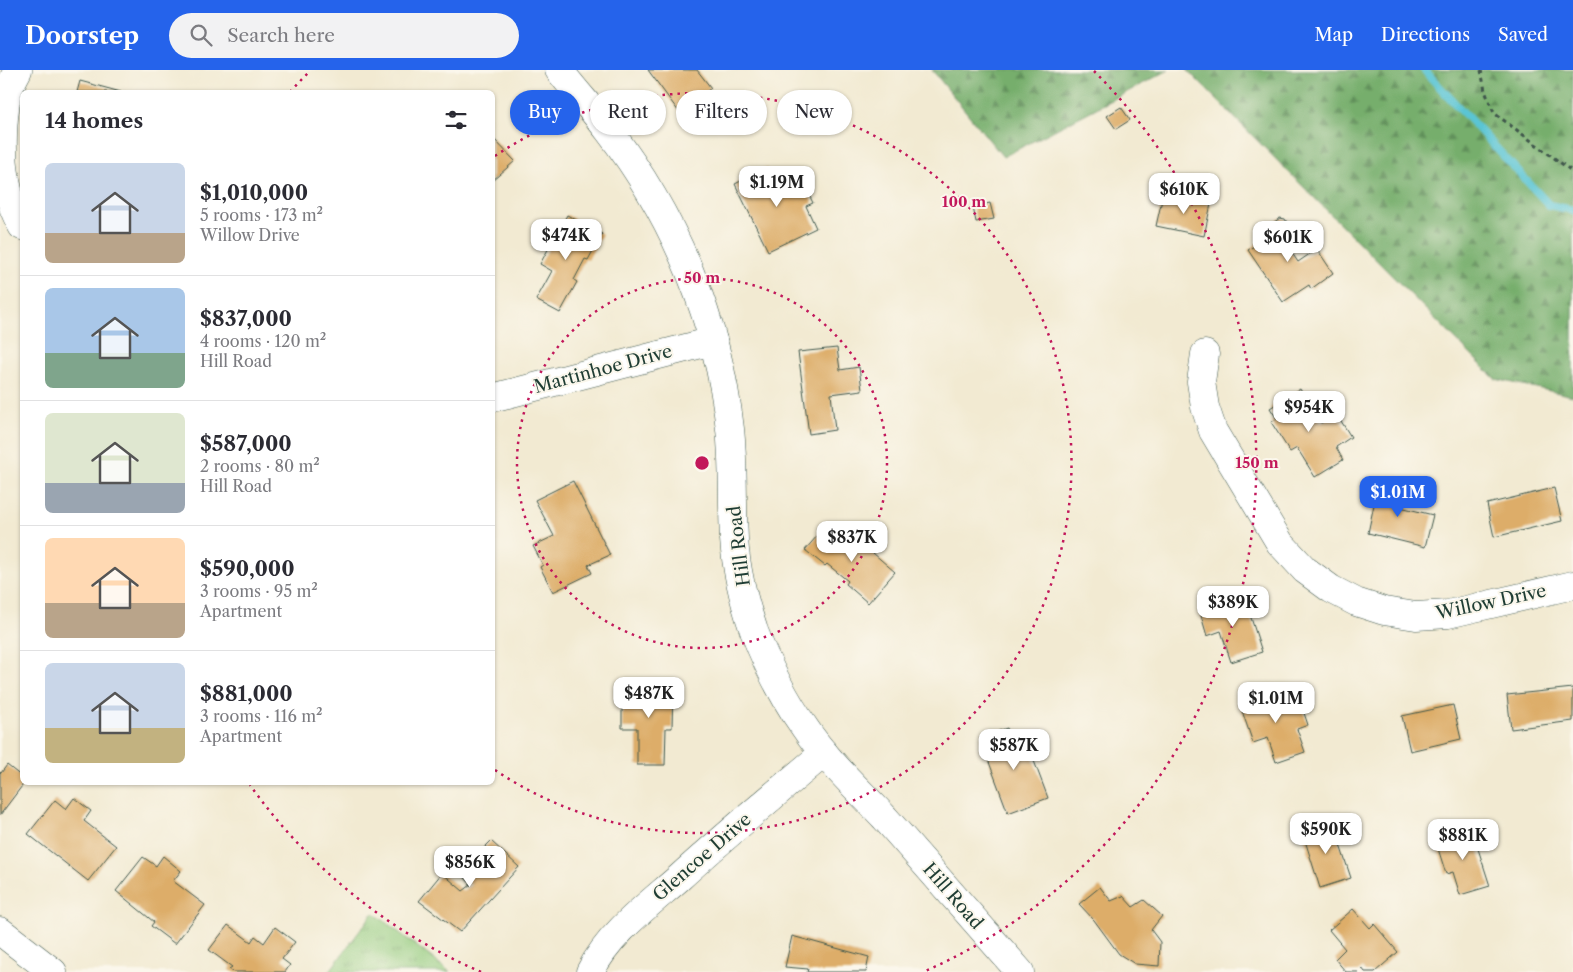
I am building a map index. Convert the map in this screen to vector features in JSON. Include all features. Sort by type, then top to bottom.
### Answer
[{"type":"street","points":[[18,70],[7,93],[1,124],[1,156],[6,188],[20,222]]},
{"type":"street","name":"Hill Road","points":[[559,70],[610,131],[646,185],[677,242],[700,300],[724,385],[731,431],[734,542],[741,582],[754,630],[774,676],[804,728],[824,753],[858,788],[1020,972]]},
{"type":"street","name":"Martinhoe Drive","points":[[495,397],[713,341]]},
{"type":"street","name":"Willow Drive","points":[[1205,354],[1201,382],[1204,407],[1213,431],[1280,543],[1305,570],[1331,589],[1356,602],[1384,611],[1416,616],[1448,614],[1573,584]]},
{"type":"street","name":"Glencoe Drive","points":[[590,972],[605,947],[646,907],[739,824],[824,753]]},
{"type":"street","points":[[0,931],[53,972]]},
{"type":"path","points":[[1481,70],[1485,91],[1494,113],[1573,172]]},
{"type":"green space","points":[[932,70],[1169,70],[1003,157]]},
{"type":"green space","points":[[1187,70],[1573,70],[1573,396],[1495,379]]},
{"type":"green space","points":[[374,913],[450,972],[329,972]]},
{"type":"building","points":[[648,70],[697,70],[711,88],[708,90],[676,90],[676,108],[666,94],[666,90],[663,90]]},
{"type":"building","points":[[80,81],[114,90],[78,90]]},
{"type":"building","points":[[1121,107],[1130,120],[1116,129],[1107,116]]},
{"type":"building","points":[[495,140],[515,161],[495,178]]},
{"type":"building","points":[[767,168],[775,186],[799,174],[813,203],[806,206],[816,228],[768,251],[735,184]]},
{"type":"building","points":[[1163,195],[1211,204],[1204,236],[1156,226]]},
{"type":"building","points":[[990,203],[994,219],[976,222],[973,207]]},
{"type":"building","points":[[567,215],[602,234],[588,260],[585,259],[574,280],[577,282],[560,313],[536,300],[552,271],[540,264]]},
{"type":"building","points":[[1280,218],[1285,219],[1295,235],[1286,244],[1298,262],[1317,249],[1333,273],[1311,289],[1309,285],[1283,302],[1248,250],[1275,232],[1270,225]]},
{"type":"building","points":[[837,348],[840,370],[859,367],[862,390],[831,394],[835,430],[809,434],[798,352]]},
{"type":"building","points":[[1300,389],[1321,423],[1336,413],[1351,437],[1336,447],[1343,460],[1315,477],[1297,448],[1290,452],[1271,422],[1277,419],[1270,408]]},
{"type":"building","points":[[573,481],[610,555],[588,565],[592,573],[553,592],[540,567],[543,565],[533,546],[554,536],[535,500]]},
{"type":"building","points":[[1379,481],[1405,488],[1400,507],[1433,515],[1425,547],[1368,533]]},
{"type":"building","points":[[1554,488],[1562,521],[1494,537],[1487,504]]},
{"type":"building","points":[[823,529],[842,544],[851,534],[895,572],[868,603],[846,584],[848,581],[827,564],[825,566],[805,550]]},
{"type":"building","points":[[1244,596],[1262,652],[1231,662],[1221,631],[1207,636],[1200,612]]},
{"type":"building","points":[[622,685],[673,685],[672,728],[666,728],[665,765],[637,765],[637,728],[622,728]]},
{"type":"building","points":[[1573,688],[1573,721],[1511,729],[1507,695]]},
{"type":"building","points":[[1286,692],[1290,704],[1300,701],[1308,725],[1297,729],[1305,752],[1276,762],[1268,738],[1253,743],[1240,705],[1256,699],[1257,702]]},
{"type":"building","points":[[1453,705],[1461,739],[1410,751],[1402,716]]},
{"type":"building","points":[[1007,728],[1016,750],[1028,745],[1048,798],[1008,813],[980,738]]},
{"type":"building","points":[[7,765],[20,775],[20,785],[23,785],[0,815],[0,772]]},
{"type":"building","points":[[74,798],[91,811],[84,821],[116,846],[88,881],[28,834],[55,800],[66,809]]},
{"type":"building","points":[[1332,821],[1351,878],[1320,888],[1302,831]]},
{"type":"building","points":[[1471,827],[1490,886],[1460,895],[1453,872],[1446,874],[1435,839]]},
{"type":"building","points":[[491,841],[519,867],[460,932],[419,901],[442,873],[463,891],[471,885],[460,872]]},
{"type":"building","points":[[163,856],[181,871],[173,881],[205,905],[175,944],[151,926],[154,922],[116,891],[143,857],[156,866]]},
{"type":"building","points":[[1100,887],[1111,901],[1123,896],[1133,907],[1144,900],[1162,916],[1151,930],[1160,942],[1159,966],[1135,964],[1119,954],[1094,920],[1079,904]]},
{"type":"building","points":[[1353,909],[1370,928],[1374,924],[1398,952],[1375,972],[1365,972],[1362,968],[1358,972],[1346,972],[1335,959],[1345,949],[1329,930]]},
{"type":"building","points":[[228,925],[251,942],[255,936],[264,943],[275,927],[295,942],[282,959],[290,965],[285,972],[233,972],[229,969],[232,967],[209,950]]},
{"type":"building","points":[[792,936],[869,957],[866,972],[807,972],[808,969],[785,967]]},
{"type":"waterway","points":[[1424,70],[1549,205],[1573,210]]}]
